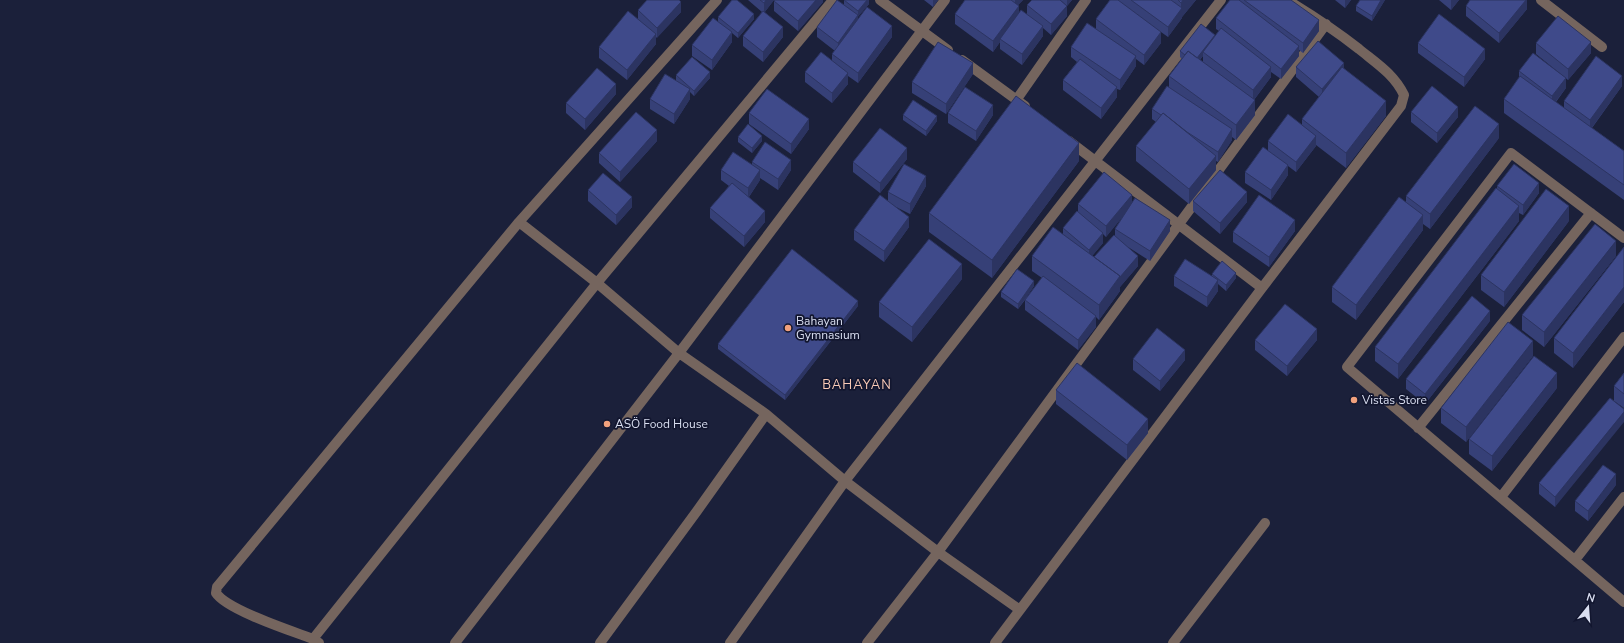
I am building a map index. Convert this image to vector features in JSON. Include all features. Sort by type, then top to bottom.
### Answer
[{"type":"street","points":[[717,0],[519,222],[217,587],[216,593],[220,598],[251,616],[316,641],[597,283],[833,0]]},
{"type":"street","points":[[880,0],[1035,114]]},
{"type":"street","points":[[455,643],[679,354],[945,0]]},
{"type":"street","points":[[1016,99],[1086,0]]},
{"type":"street","points":[[730,643],[845,481],[1221,0]]},
{"type":"street","points":[[995,643],[1401,106],[1404,95],[1399,85],[1388,72],[1326,24],[1287,0]]},
{"type":"street","points":[[1541,0],[1602,47]]},
{"type":"street","points":[[867,643],[938,552],[1326,24]]},
{"type":"street","points":[[1059,133],[1095,162],[1262,288]]},
{"type":"street","points":[[1624,238],[1511,153],[1347,367],[1624,602]]},
{"type":"street","points":[[1418,428],[1591,213]]},
{"type":"street","points":[[519,222],[597,283],[679,354],[766,414],[845,481],[938,552],[1020,610]]},
{"type":"street","points":[[1500,497],[1624,337]]},
{"type":"street","points":[[600,643],[766,414]]},
{"type":"street","points":[[1575,560],[1624,497]]},
{"type":"street","points":[[1173,643],[1265,523]]},
{"type":"building","points":[[647,0],[679,0],[681,2],[657,28],[638,10]]},
{"type":"building","points":[[732,0],[737,0],[754,14],[738,33],[718,17]]},
{"type":"building","points":[[816,0],[798,21],[774,1]]},
{"type":"building","points":[[837,0],[858,15],[838,43],[817,27]]},
{"type":"building","points":[[844,0],[867,0],[858,11]]},
{"type":"building","points":[[965,0],[1011,0],[1019,6],[993,41],[955,14]]},
{"type":"building","points":[[1032,0],[1060,0],[1067,6],[1051,24],[1027,5]]},
{"type":"building","points":[[1110,0],[1118,0],[1161,32],[1144,55],[1096,19]]},
{"type":"building","points":[[1131,0],[1171,0],[1182,8],[1168,27]]},
{"type":"building","points":[[1230,0],[1239,0],[1299,46],[1281,69],[1216,18]]},
{"type":"building","points":[[1244,0],[1291,0],[1319,20],[1303,43]]},
{"type":"building","points":[[1360,0],[1381,0],[1372,16],[1356,6]]},
{"type":"building","points":[[1470,0],[1526,0],[1499,33],[1466,6]]},
{"type":"building","points":[[867,7],[892,26],[858,73],[832,54]]},
{"type":"building","points":[[1021,10],[1043,26],[1022,54],[1000,39]]},
{"type":"building","points":[[628,11],[656,34],[627,70],[599,47]]},
{"type":"building","points":[[763,11],[783,27],[763,52],[743,36]]},
{"type":"building","points":[[1439,14],[1485,49],[1464,77],[1418,43]]},
{"type":"building","points":[[1558,16],[1591,42],[1568,69],[1536,43]]},
{"type":"building","points":[[713,18],[732,32],[712,60],[692,45]]},
{"type":"building","points":[[1087,23],[1136,56],[1120,80],[1071,47]]},
{"type":"building","points":[[1201,24],[1215,35],[1197,58],[1188,51],[1185,55],[1180,51]]},
{"type":"building","points":[[1221,28],[1271,67],[1253,90],[1203,52]]},
{"type":"building","points":[[1318,41],[1344,63],[1322,89],[1296,67]]},
{"type":"building","points":[[938,42],[973,63],[946,104],[912,82]]},
{"type":"building","points":[[1188,51],[1255,100],[1236,125],[1169,76]]},
{"type":"building","points":[[821,52],[848,73],[832,93],[805,72]]},
{"type":"building","points":[[1533,53],[1566,78],[1552,96],[1519,71]]},
{"type":"building","points":[[1596,56],[1622,76],[1590,120],[1564,101]]},
{"type":"building","points":[[692,57],[710,72],[694,91],[676,75]]},
{"type":"building","points":[[1080,59],[1117,87],[1101,108],[1063,80]]},
{"type":"building","points":[[1342,67],[1386,101],[1346,153],[1302,119]]},
{"type":"building","points":[[597,68],[616,84],[585,119],[566,103]]},
{"type":"building","points":[[665,74],[690,89],[674,114],[650,99]]},
{"type":"building","points":[[1520,76],[1624,151],[1624,185],[1504,99]]},
{"type":"building","points":[[1167,86],[1232,129],[1218,152],[1187,132],[1163,113],[1161,115],[1152,109]]},
{"type":"building","points":[[1432,86],[1458,107],[1437,133],[1411,112]]},
{"type":"building","points":[[965,87],[993,105],[976,131],[948,113]]},
{"type":"building","points":[[767,89],[809,119],[791,144],[749,113]]},
{"type":"building","points":[[1016,96],[1079,143],[992,260],[929,213]]},
{"type":"building","points":[[913,100],[937,116],[926,131],[903,115]]},
{"type":"building","points":[[1475,106],[1499,124],[1430,214],[1406,196]]},
{"type":"building","points":[[636,112],[657,130],[620,172],[599,153]]},
{"type":"building","points":[[1163,113],[1216,156],[1189,189],[1136,146]]},
{"type":"building","points":[[1288,114],[1316,136],[1296,162],[1268,141]]},
{"type":"building","points":[[748,124],[762,136],[752,148],[738,137]]},
{"type":"building","points":[[880,128],[907,148],[880,183],[853,162]]},
{"type":"building","points":[[765,142],[791,160],[778,179],[752,162]]},
{"type":"building","points":[[1263,147],[1288,165],[1271,190],[1245,172]]},
{"type":"building","points":[[733,152],[760,170],[748,188],[721,170]]},
{"type":"building","points":[[904,164],[926,176],[910,204],[888,192]]},
{"type":"building","points":[[1514,164],[1539,183],[1523,205],[1497,186]]},
{"type":"building","points":[[1220,170],[1247,192],[1220,223],[1193,201]]},
{"type":"building","points":[[1104,172],[1132,195],[1106,226],[1078,204]]},
{"type":"building","points":[[603,173],[632,197],[616,215],[588,190]]},
{"type":"building","points":[[732,183],[765,211],[744,236],[710,208]]},
{"type":"building","points":[[1496,188],[1519,206],[1398,364],[1375,347]]},
{"type":"building","points":[[1546,189],[1569,206],[1504,292],[1481,275]]},
{"type":"building","points":[[880,195],[909,217],[884,251],[854,230]]},
{"type":"building","points":[[1259,195],[1295,220],[1269,257],[1233,232]]},
{"type":"building","points":[[1399,197],[1423,215],[1356,305],[1332,287]]},
{"type":"building","points":[[1135,198],[1170,220],[1150,251],[1115,229]]},
{"type":"building","points":[[1077,211],[1103,233],[1089,250],[1063,228]]},
{"type":"building","points":[[1595,224],[1616,241],[1544,332],[1522,315]]},
{"type":"building","points":[[1053,227],[1120,276],[1099,305],[1032,256]]},
{"type":"building","points":[[1114,235],[1138,256],[1120,277],[1094,257]]},
{"type":"building","points":[[929,239],[962,264],[912,327],[879,302]]},
{"type":"building","points":[[1624,247],[1624,287],[1573,353],[1554,338]]},
{"type":"building","name":"Bahayan Gymnasium","points":[[792,249],[858,301],[785,395],[718,344]]},
{"type":"building","points":[[1185,259],[1218,280],[1207,297],[1174,276]]},
{"type":"building","points":[[1222,261],[1236,273],[1226,285],[1212,274]]},
{"type":"building","points":[[1017,269],[1034,281],[1018,304],[1001,292]]},
{"type":"building","points":[[1043,276],[1096,316],[1078,340],[1025,300]]},
{"type":"building","points":[[1472,296],[1490,311],[1425,394],[1406,379]]},
{"type":"building","points":[[1285,304],[1317,329],[1287,366],[1255,340]]},
{"type":"building","points":[[1508,322],[1533,341],[1466,427],[1441,408]]},
{"type":"building","points":[[1157,328],[1185,350],[1160,381],[1133,359]]},
{"type":"building","points":[[1534,356],[1557,373],[1492,456],[1469,439]]},
{"type":"building","points":[[1077,363],[1148,419],[1127,445],[1056,390]]},
{"type":"building","points":[[1624,373],[1624,394],[1614,386]]},
{"type":"building","points":[[1610,398],[1624,409],[1624,412],[1555,497],[1539,483]]},
{"type":"building","points":[[1603,465],[1616,474],[1588,511],[1575,501]]},
{"type":"place","name":"Bahayan Gymnasium","points":[[788,328]]},
{"type":"place","name":"Vistas Store","points":[[1354,400]]},
{"type":"place","name":"ASÖ Food House","points":[[607,424]]},
{"type":"district","name":"BAHAYAN","points":[[857,385]]}]
